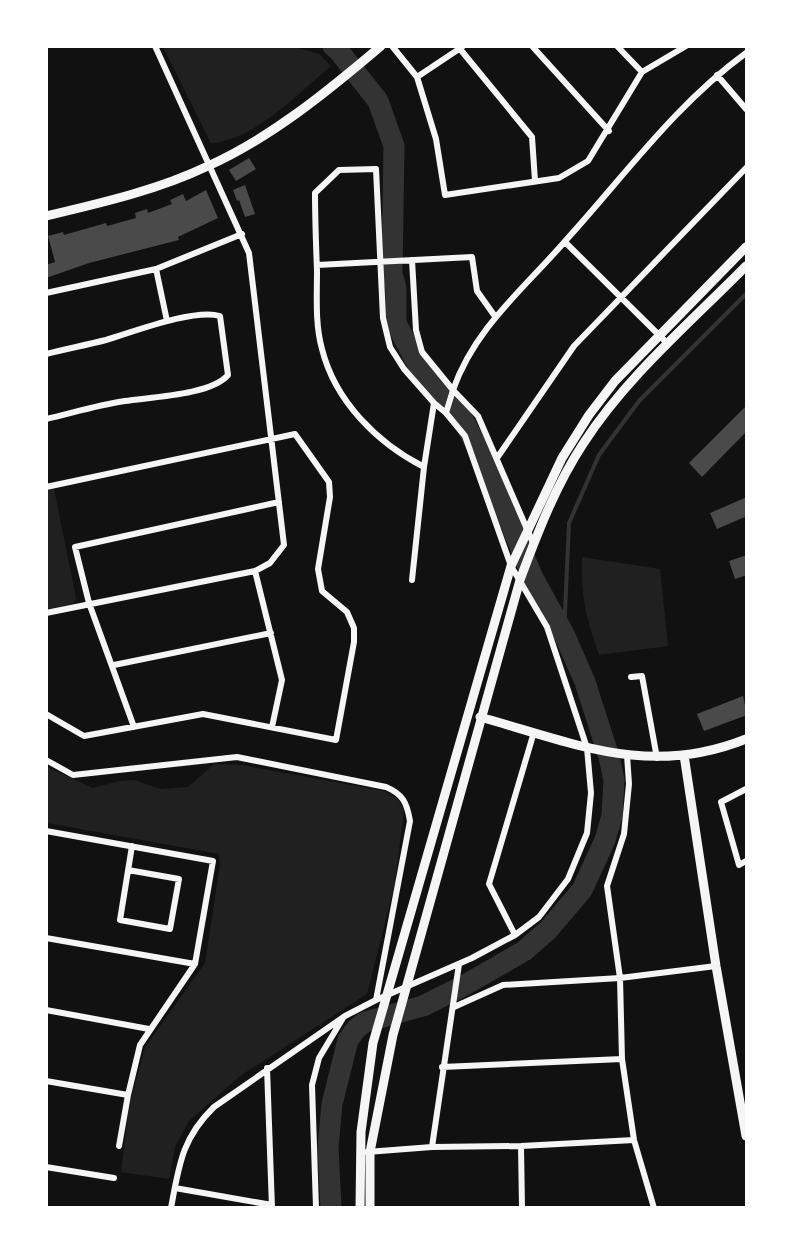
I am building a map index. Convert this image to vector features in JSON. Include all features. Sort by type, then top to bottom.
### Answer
[{"type":"street","points":[[46,613],[255,571],[270,563],[284,545],[249,253],[155,46]]},
{"type":"street","points":[[392,46],[417,77],[436,139],[445,195],[559,178],[588,161],[609,131],[642,72],[686,46]]},
{"type":"street","points":[[532,46],[609,131]]},
{"type":"street","points":[[618,46],[625,49],[642,72]]},
{"type":"street","points":[[46,216],[119,198],[208,166],[306,107],[380,47]]},
{"type":"street","points":[[417,77],[461,48],[532,137],[536,181]]},
{"type":"street","points":[[446,413],[460,369],[494,315],[566,242],[685,103],[747,53]]},
{"type":"street","points":[[717,75],[747,109]]},
{"type":"street","points":[[497,458],[574,346],[747,168]]},
{"type":"street","points":[[171,1208],[186,1142],[197,1124],[267,1068],[345,1016],[459,964],[515,935],[539,917],[568,879],[587,833],[591,793],[587,748],[547,627],[512,566],[465,436],[404,369],[390,346],[383,318],[376,170],[339,170],[315,193],[317,321],[322,350],[330,372],[345,398],[370,429],[383,442],[424,467]]},
{"type":"street","points":[[46,293],[156,270],[242,234]]},
{"type":"street","points":[[566,242],[668,344]]},
{"type":"street","points":[[381,998],[512,566],[527,529],[562,458],[589,415],[615,381],[747,247]]},
{"type":"street","points":[[317,265],[472,257],[477,291],[494,315]]},
{"type":"street","points":[[412,260],[416,330],[422,352],[478,416],[533,543]]},
{"type":"street","points":[[370,1208],[370,1152],[393,1035],[520,580],[533,543],[582,445],[609,407],[668,344],[747,266]]},
{"type":"street","points":[[156,270],[167,321]]},
{"type":"street","points":[[46,354],[167,321],[212,313],[220,316],[228,375],[222,383],[46,419]]},
{"type":"street","points":[[412,580],[424,467],[434,403]]},
{"type":"street","points":[[46,487],[296,434],[330,482],[330,497],[318,569],[322,591],[347,612],[354,635],[336,740],[203,714],[84,736],[46,714]]},
{"type":"street","points":[[134,727],[114,665],[89,603],[75,547],[279,502]]},
{"type":"street","points":[[255,571],[282,680],[272,727]]},
{"type":"street","points":[[114,665],[271,633]]},
{"type":"street","points":[[631,677],[646,676],[657,758]]},
{"type":"street","points":[[469,714],[587,748],[657,758],[684,755],[747,739]]},
{"type":"street","points":[[515,935],[489,884],[534,732]]},
{"type":"street","points":[[627,755],[629,784],[624,834],[607,886],[620,978],[622,1059],[634,1140],[654,1208]]},
{"type":"street","points":[[684,755],[716,966],[747,1136]]},
{"type":"street","points":[[46,760],[73,775],[237,757],[386,787],[397,792],[407,804],[410,820],[373,1043],[360,1151],[360,1208]]},
{"type":"street","points":[[747,789],[721,802],[739,865],[747,861]]},
{"type":"street","points":[[46,831],[213,861],[195,964],[140,1045],[119,1146]]},
{"type":"street","points":[[128,870],[179,879],[170,929],[120,920],[128,870],[132,846]]},
{"type":"street","points":[[46,938],[195,964]]},
{"type":"street","points":[[432,1147],[459,964]]},
{"type":"street","points":[[454,1007],[502,985],[620,978],[716,966]]},
{"type":"street","points":[[46,1010],[149,1029]]},
{"type":"street","points":[[316,1208],[312,1084],[319,1058],[345,1016]]},
{"type":"street","points":[[442,1067],[622,1059]]},
{"type":"street","points":[[175,1188],[272,1206],[267,1068]]},
{"type":"street","points":[[46,1081],[128,1095]]},
{"type":"street","points":[[360,1151],[634,1140]]},
{"type":"street","points":[[521,1146],[522,1208]]},
{"type":"street","points":[[46,1167],[114,1178]]},
{"type":"shaded area","points":[[163,47],[296,47],[319,54],[331,66],[276,114],[244,133],[228,140],[211,143]]},
{"type":"shaded area","points":[[54,489],[76,598],[73,604],[47,609],[47,491]]},
{"type":"shaded area","points":[[582,557],[660,569],[668,646],[599,655],[585,607]]},
{"type":"shaded area","points":[[214,764],[242,765],[384,791],[397,798],[404,810],[395,883],[367,994],[240,1076],[189,1121],[175,1147],[169,1179],[121,1172],[129,1106],[145,1047],[205,963],[220,865],[219,854],[47,823],[47,767],[93,788],[119,781],[135,780],[160,789],[188,787]]},
{"type":"building","points":[[249,158],[256,169],[236,181],[229,170]]},
{"type":"building","points":[[245,185],[255,214],[245,217],[233,190]]},
{"type":"building","points":[[206,190],[218,218],[178,237],[179,240],[89,263],[46,278],[46,265],[55,262],[48,236],[63,232],[64,235],[106,223],[107,226],[136,218],[135,213],[147,209],[148,213],[172,204],[170,200],[183,194],[186,201]]},
{"type":"building","points":[[747,405],[747,431],[702,477],[689,463]]},
{"type":"building","points":[[747,497],[747,516],[717,529],[710,513]]},
{"type":"building","points":[[747,555],[747,575],[735,579],[729,561]]},
{"type":"building","points":[[743,696],[747,715],[704,731],[697,714]]},
{"type":"waterway","points":[[331,1208],[328,1147],[332,1104],[348,1040],[365,1022],[423,1006],[463,986],[524,951],[548,930],[582,890],[605,840],[612,816],[614,780],[585,682],[564,634],[532,576],[488,468],[459,412],[422,373],[396,323],[396,288],[392,274],[394,146],[378,101],[333,46]]},
{"type":"waterway","points":[[564,634],[569,523],[599,455],[639,401],[746,294]]}]
